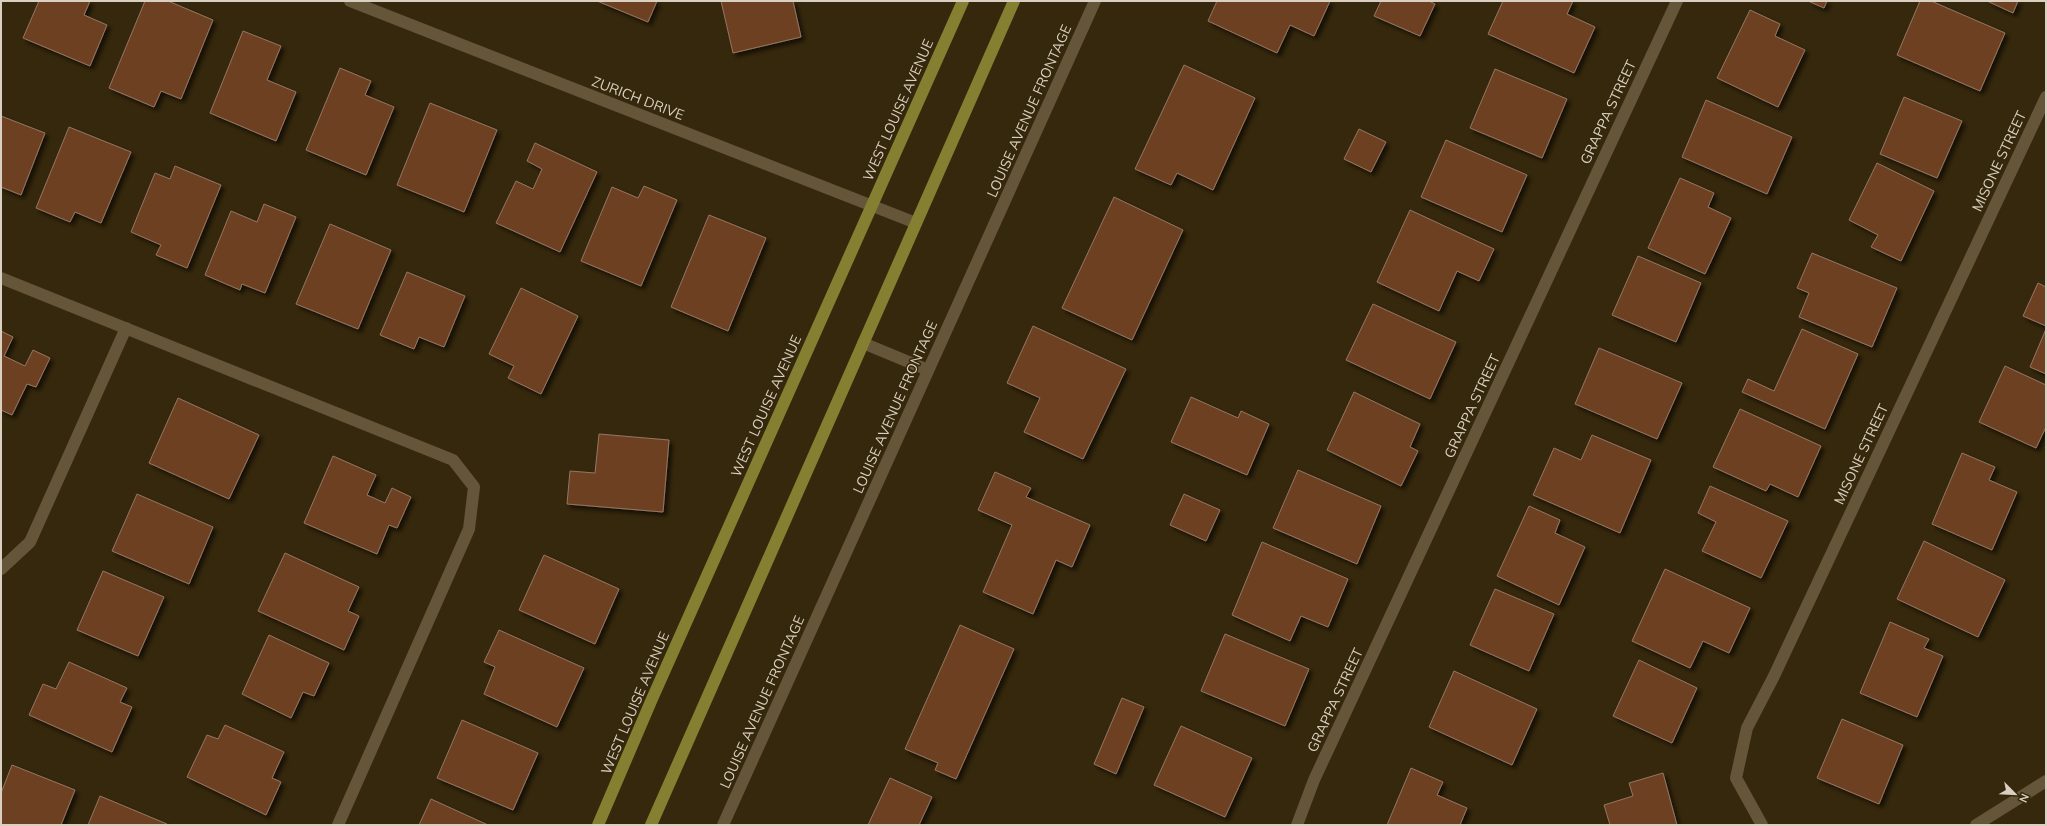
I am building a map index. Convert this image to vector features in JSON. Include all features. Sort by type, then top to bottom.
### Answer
[{"type":"main road","name":"WEST LOUISE AVENUE","points":[[598,825],[655,691],[963,1]]},
{"type":"main road","points":[[650,825],[1014,1]]},
{"type":"street","name":"ZURICH DRIVE","points":[[350,1],[916,223]]},
{"type":"street","name":"LOUISE AVENUE FRONTAGE","points":[[723,825],[1095,1]]},
{"type":"street","name":"GRAPPA STREET","points":[[1296,825],[1318,773],[1676,1]]},
{"type":"street","name":"MISONE STREET","points":[[1762,825],[1736,778],[1747,728],[1774,676],[2046,97]]},
{"type":"street","points":[[1,278],[453,460],[474,487],[468,529],[338,825]]},
{"type":"street","points":[[1,569],[30,542],[126,328]]},
{"type":"street","points":[[863,343],[928,370]]},
{"type":"street","points":[[1976,825],[2046,781]]},
{"type":"building","points":[[39,1],[90,1],[84,15],[107,25],[90,66],[23,38]]},
{"type":"building","points":[[145,1],[168,1],[213,20],[181,99],[161,91],[154,107],[109,88]]},
{"type":"building","points":[[597,1],[657,1],[648,22]]},
{"type":"building","points":[[721,1],[793,1],[801,37],[733,53]]},
{"type":"building","points":[[1217,1],[1330,1],[1314,36],[1290,25],[1277,53],[1208,21]]},
{"type":"building","points":[[1381,1],[1429,1],[1435,4],[1420,36],[1374,16]]},
{"type":"building","points":[[1503,1],[1573,1],[1567,14],[1595,27],[1574,73],[1488,34]]},
{"type":"building","points":[[1808,1],[1827,1],[1824,8]]},
{"type":"building","points":[[1920,1],[1931,1],[2005,33],[1980,91],[1897,55]]},
{"type":"building","points":[[1987,1],[2018,1],[2013,13]]},
{"type":"building","points":[[1750,10],[1780,24],[1775,36],[1805,50],[1778,107],[1717,78]]},
{"type":"building","points":[[243,31],[281,46],[267,80],[296,92],[276,141],[210,113]]},
{"type":"building","points":[[1184,65],[1255,98],[1213,190],[1177,173],[1171,185],[1135,169]]},
{"type":"building","points":[[340,68],[371,81],[365,95],[394,107],[366,175],[306,150]]},
{"type":"building","points":[[1495,69],[1567,99],[1542,158],[1470,128]]},
{"type":"building","points":[[1904,97],[1962,121],[1937,178],[1880,154]]},
{"type":"building","points":[[1706,100],[1792,137],[1767,194],[1682,157]]},
{"type":"building","points":[[430,103],[497,130],[464,212],[397,185]]},
{"type":"building","points":[[1,116],[45,133],[21,195],[1,187]]},
{"type":"building","points":[[69,127],[131,152],[101,223],[75,212],[70,222],[36,208]]},
{"type":"building","points":[[1359,129],[1386,142],[1371,172],[1344,159]]},
{"type":"building","points":[[1446,140],[1527,175],[1502,232],[1421,197]]},
{"type":"building","points":[[535,143],[597,172],[560,252],[496,223],[516,181],[533,189],[542,169],[527,161]]},
{"type":"building","points":[[1877,163],[1934,191],[1901,261],[1871,247],[1878,235],[1849,220]]},
{"type":"building","points":[[175,166],[221,185],[187,268],[156,255],[161,245],[131,232],[155,173],[170,179]]},
{"type":"building","points":[[1680,178],[1714,193],[1708,207],[1731,218],[1705,274],[1648,248]]},
{"type":"building","points":[[644,186],[677,200],[641,286],[581,261],[612,187],[638,198]]},
{"type":"building","points":[[1114,197],[1183,230],[1132,340],[1062,308]]},
{"type":"building","points":[[264,204],[296,217],[265,293],[242,284],[240,290],[205,275],[231,211],[257,222]]},
{"type":"building","points":[[1410,210],[1494,249],[1479,281],[1457,271],[1439,311],[1377,282]]},
{"type":"building","points":[[709,215],[766,238],[728,331],[671,307]]},
{"type":"building","points":[[330,224],[391,250],[358,329],[296,304]]},
{"type":"building","points":[[1812,253],[1897,288],[1872,347],[1799,317],[1809,293],[1797,288]]},
{"type":"building","points":[[1638,256],[1701,283],[1676,342],[1612,315]]},
{"type":"building","points":[[407,272],[465,296],[444,347],[419,337],[414,349],[380,335]]},
{"type":"building","points":[[2038,283],[2046,287],[2046,326],[2023,316]]},
{"type":"building","points":[[521,288],[578,316],[541,394],[508,378],[514,366],[489,354]]},
{"type":"building","points":[[1373,304],[1456,342],[1430,399],[1346,360]]},
{"type":"building","points":[[1033,326],[1126,369],[1083,459],[1024,432],[1040,398],[1007,383]]},
{"type":"building","points":[[1802,329],[1858,354],[1825,429],[1742,392],[1748,379],[1774,391]]},
{"type":"building","points":[[2046,329],[2046,374],[2030,367]]},
{"type":"building","points":[[1,331],[13,337],[4,356],[25,366],[33,350],[50,358],[36,387],[27,384],[12,415],[1,410]]},
{"type":"building","points":[[1599,348],[1682,383],[1657,439],[1575,404]]},
{"type":"building","points":[[2005,366],[2046,385],[2046,427],[2036,448],[1979,422]]},
{"type":"building","points":[[1354,392],[1420,424],[1410,447],[1418,451],[1401,486],[1327,450]]},
{"type":"building","points":[[1191,397],[1238,418],[1241,411],[1269,424],[1247,475],[1171,442]]},
{"type":"building","points":[[178,398],[259,435],[229,499],[149,463]]},
{"type":"building","points":[[1740,409],[1821,446],[1798,497],[1770,484],[1766,491],[1713,467]]},
{"type":"building","points":[[599,434],[669,440],[663,512],[567,504],[570,471],[595,473]]},
{"type":"building","points":[[1592,435],[1651,460],[1620,533],[1533,495],[1554,448],[1581,460]]},
{"type":"building","points":[[1962,453],[1995,467],[1989,480],[2017,492],[1992,550],[1932,524]]},
{"type":"building","points":[[333,456],[376,475],[367,495],[385,503],[392,488],[411,497],[397,528],[389,525],[377,554],[304,523]]},
{"type":"building","points":[[1298,470],[1381,506],[1357,564],[1273,528]]},
{"type":"building","points":[[995,472],[1031,488],[1026,497],[1090,525],[1072,567],[1056,560],[1033,614],[983,592],[1012,525],[978,510]]},
{"type":"building","points":[[1710,486],[1788,521],[1761,578],[1702,551],[1716,522],[1698,513]]},
{"type":"building","points":[[137,494],[213,527],[189,584],[112,551]]},
{"type":"building","points":[[1184,494],[1220,510],[1206,541],[1170,525]]},
{"type":"building","points":[[1529,506],[1560,520],[1555,533],[1585,547],[1559,605],[1497,576]]},
{"type":"building","points":[[1924,541],[2005,580],[1978,637],[1897,599]]},
{"type":"building","points":[[1262,542],[1348,579],[1328,627],[1301,616],[1290,641],[1232,615]]},
{"type":"building","points":[[285,553],[359,587],[348,611],[359,616],[344,650],[258,611]]},
{"type":"building","points":[[544,555],[619,589],[595,644],[519,610]]},
{"type":"building","points":[[1665,569],[1750,608],[1729,653],[1703,641],[1690,668],[1632,641]]},
{"type":"building","points":[[103,571],[164,597],[138,656],[77,630]]},
{"type":"building","points":[[1495,589],[1554,614],[1529,671],[1470,645]]},
{"type":"building","points":[[1890,622],[1929,639],[1924,648],[1943,656],[1917,717],[1860,693]]},
{"type":"building","points":[[960,625],[1014,649],[956,779],[935,770],[938,763],[905,749]]},
{"type":"building","points":[[499,630],[584,668],[557,727],[484,694],[495,667],[484,662]]},
{"type":"building","points":[[1225,634],[1309,669],[1285,726],[1201,691]]},
{"type":"building","points":[[269,635],[329,663],[314,696],[303,692],[291,718],[242,694]]},
{"type":"building","points":[[1639,660],[1697,688],[1672,743],[1613,716]]},
{"type":"building","points":[[69,662],[127,688],[120,702],[132,707],[112,752],[29,715],[43,684],[56,689]]},
{"type":"building","points":[[1454,671],[1537,709],[1512,765],[1429,727]]},
{"type":"building","points":[[1122,698],[1144,707],[1116,774],[1094,764]]},
{"type":"building","points":[[1842,719],[1903,745],[1879,804],[1817,778]]},
{"type":"building","points":[[462,720],[538,753],[513,810],[437,778]]},
{"type":"building","points":[[225,725],[284,752],[272,778],[281,782],[266,815],[187,777],[207,735],[218,739]]},
{"type":"building","points":[[1181,726],[1252,758],[1225,817],[1154,785]]},
{"type":"building","points":[[12,765],[75,790],[61,825],[1,825],[1,793]]},
{"type":"building","points":[[1411,768],[1443,782],[1437,795],[1467,808],[1460,825],[1387,825]]},
{"type":"building","points":[[1663,773],[1677,825],[1610,825],[1604,805],[1633,796],[1629,783]]},
{"type":"building","points":[[890,778],[932,797],[919,825],[868,825]]},
{"type":"building","points":[[100,796],[167,824],[88,825]]},
{"type":"building","points":[[431,799],[488,825],[419,825]]}]
